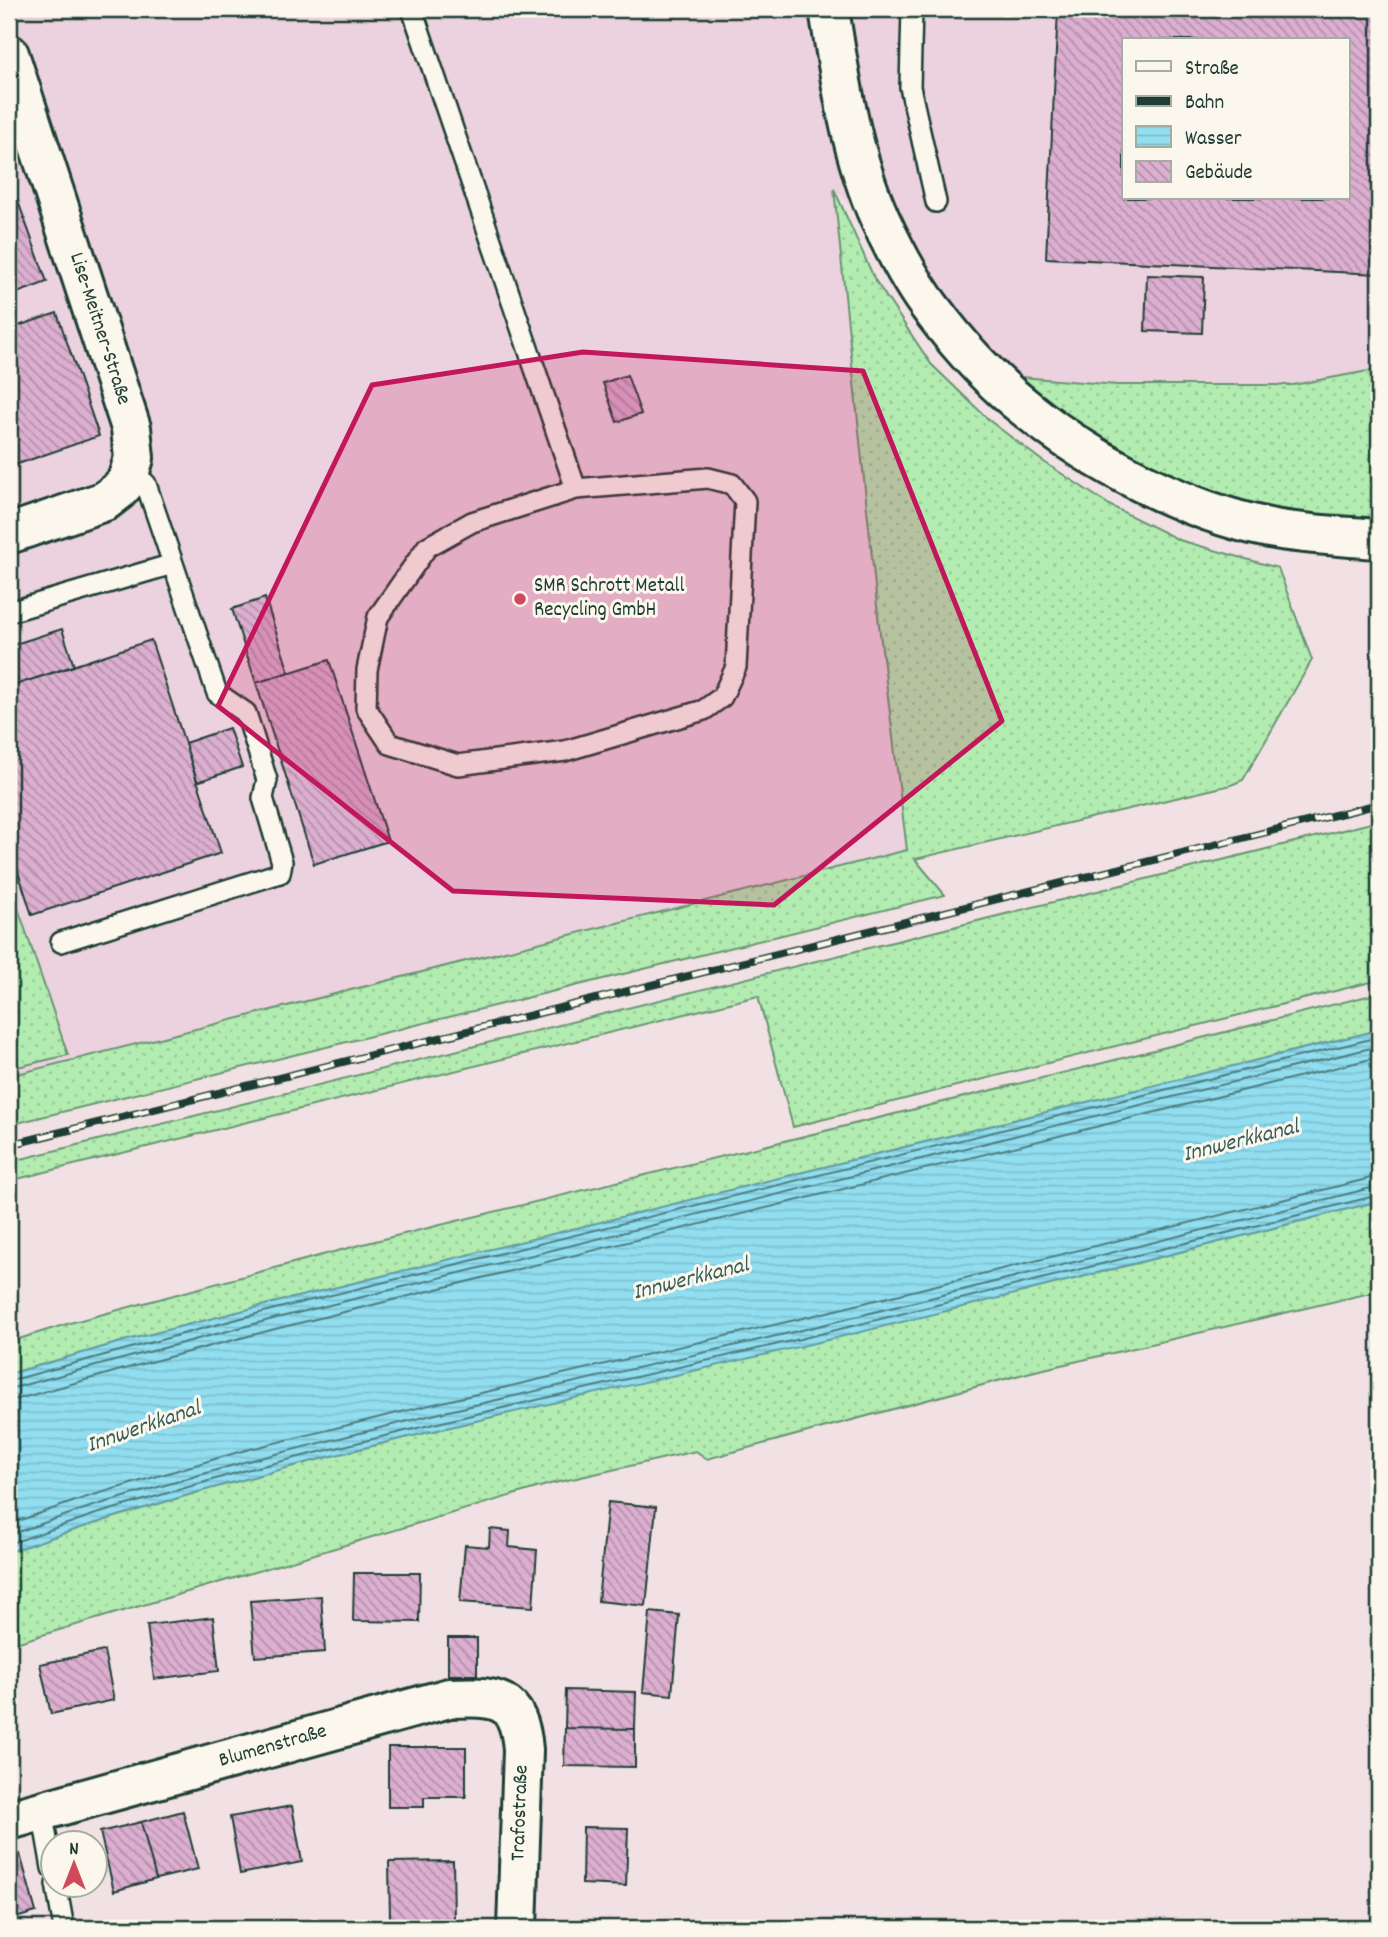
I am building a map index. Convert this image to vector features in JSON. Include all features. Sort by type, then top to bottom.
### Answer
[{"type":"street","points":[[829,9],[845,104],[863,173],[879,217],[931,309],[977,364],[1028,410],[1089,453],[1160,491],[1217,514],[1269,528],[1379,539]]},
{"type":"street","name":"Lise-Meitner-Straße","points":[[9,54],[131,428],[134,458],[130,470]]},
{"type":"street","points":[[9,534],[105,501],[127,481],[130,470]]},
{"type":"street","name":"Blumenstraße","points":[[25,1816],[449,1698],[490,1697],[505,1703]]},
{"type":"street","name":"Trafostraße","points":[[505,1703],[522,1729],[517,1928]]},
{"type":"lane","points":[[412,9],[576,489]]},
{"type":"lane","points":[[912,9],[910,87],[936,202]]},
{"type":"lane","points":[[61,942],[280,873],[282,862],[263,798],[267,779],[246,713],[218,693],[146,484],[130,470]]},
{"type":"lane","points":[[708,478],[733,484],[745,501],[736,667],[722,697],[704,710],[565,751],[458,765],[390,744],[366,708],[367,670],[378,617],[427,547],[472,523],[576,489],[708,478]]},
{"type":"lane","points":[[9,612],[173,564]]},
{"type":"lane","name":"Blumenstraße","points":[[25,1816],[38,1841]]},
{"type":"lane","points":[[58,1898],[64,1928]]},
{"type":"highlighted area","points":[[583,352],[863,371],[1002,721],[774,905],[453,891],[218,706],[372,385]]},
{"type":"shaded area","points":[[9,9],[1379,9],[1379,369],[1293,385],[1117,385],[1021,377],[956,328],[901,257],[835,190],[879,625],[907,850],[9,1076]]},
{"type":"green space","points":[[834,189],[875,280],[931,364],[990,421],[1041,460],[1111,506],[1179,540],[1278,568],[1312,660],[1243,780],[915,859],[945,895],[9,1125],[9,1076],[907,850],[879,625]]},
{"type":"green space","points":[[1379,369],[1379,523],[1275,514],[1206,492],[1118,451],[1065,414],[1021,377],[1117,385],[1293,385]]},
{"type":"green space","points":[[1379,821],[1379,980],[793,1127],[758,996],[9,1181],[9,1162]]},
{"type":"green space","points":[[9,882],[68,1055],[9,1069]]},
{"type":"green space","points":[[1379,993],[1379,1030],[269,1304],[9,1374],[9,1342],[70,1323],[367,1243]]},
{"type":"green space","points":[[1379,1201],[1379,1291],[1031,1372],[707,1459],[696,1451],[550,1484],[9,1645],[9,1552],[102,1521],[289,1467],[384,1443],[919,1318]]},
{"type":"water","name":"Innwerkkanal","points":[[1379,1030],[1379,1201],[924,1317],[292,1466],[197,1492],[9,1552],[9,1374],[269,1304]]},
{"type":"building","points":[[1058,9],[1379,9],[1379,274],[1046,258]]},
{"type":"building","points":[[9,176],[47,282],[9,296]]},
{"type":"building","points":[[1147,275],[1204,277],[1202,333],[1145,331]]},
{"type":"building","points":[[57,313],[99,436],[9,467],[9,329]]},
{"type":"building","points":[[627,375],[641,414],[617,422],[603,383]]},
{"type":"building","points":[[265,598],[289,672],[256,683],[232,609]]},
{"type":"building","points":[[62,629],[74,666],[9,687],[9,646]]},
{"type":"building","points":[[151,640],[221,853],[32,915],[9,844],[9,687]]},
{"type":"building","points":[[329,660],[388,841],[314,864],[256,683]]},
{"type":"building","points":[[1379,667],[1379,695],[1377,695],[1372,668]]},
{"type":"building","points":[[229,728],[242,767],[197,782],[185,743]]},
{"type":"building","points":[[608,1502],[656,1507],[646,1606],[598,1601]]},
{"type":"building","points":[[490,1529],[510,1531],[509,1547],[537,1550],[533,1607],[460,1602],[465,1545],[489,1547]]},
{"type":"building","points":[[354,1573],[420,1573],[419,1622],[353,1621]]},
{"type":"building","points":[[321,1596],[325,1652],[255,1657],[250,1601]]},
{"type":"building","points":[[650,1612],[679,1615],[672,1695],[643,1692]]},
{"type":"building","points":[[213,1617],[219,1671],[154,1679],[147,1625]]},
{"type":"building","points":[[448,1638],[477,1638],[477,1675],[448,1675]]},
{"type":"building","points":[[104,1651],[114,1700],[51,1714],[40,1664]]},
{"type":"building","points":[[566,1690],[636,1692],[635,1729],[565,1728]]},
{"type":"building","points":[[565,1728],[635,1729],[635,1767],[564,1766]]},
{"type":"building","points":[[388,1747],[466,1747],[466,1797],[424,1797],[424,1807],[388,1807]]},
{"type":"building","points":[[292,1806],[302,1862],[240,1874],[230,1817]]},
{"type":"building","points":[[183,1811],[198,1869],[156,1879],[141,1822]]},
{"type":"building","points":[[141,1822],[156,1879],[114,1891],[108,1866],[108,1830]]},
{"type":"building","points":[[583,1827],[628,1828],[626,1886],[582,1884]]},
{"type":"building","points":[[20,1854],[36,1912],[9,1920],[9,1858]]},
{"type":"building","points":[[453,1861],[454,1920],[390,1920],[389,1862]]},
{"type":"railway","points":[[9,1145],[1379,804]]},
{"type":"place","name":"SMR Schrott Metall Recycling GmbH","points":[[520,599]]}]
